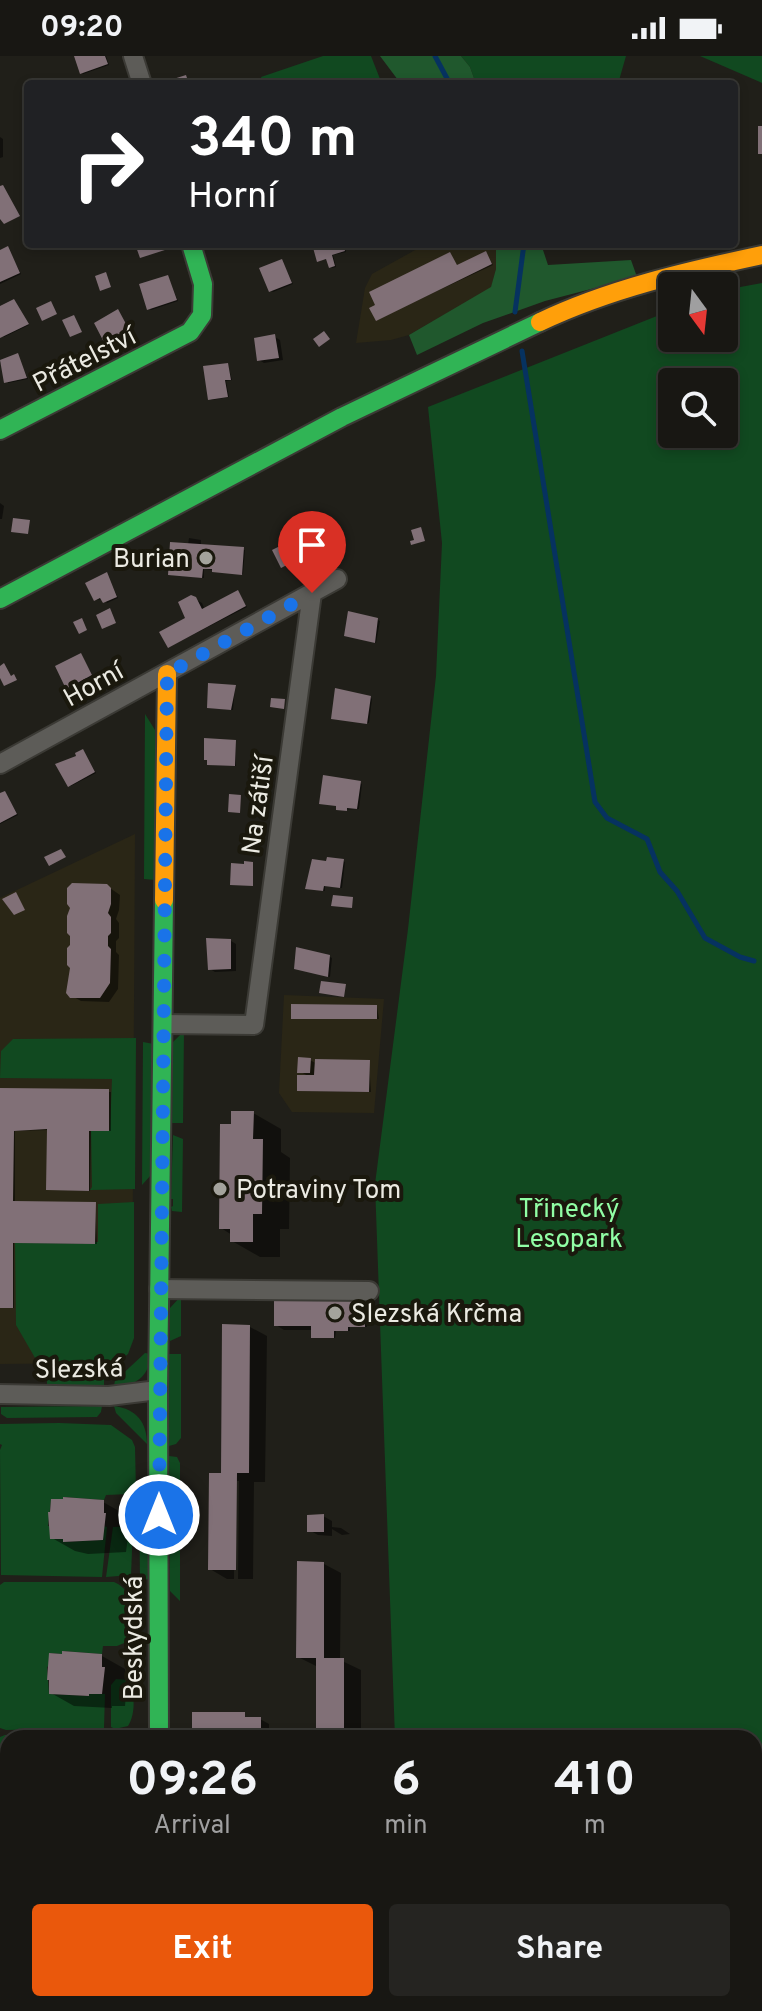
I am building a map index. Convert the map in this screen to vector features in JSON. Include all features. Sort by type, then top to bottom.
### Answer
[{"type":"street","points":[[133,56],[141,80]]},
{"type":"street","name":"Přátelství","points":[[0,430],[190,332],[202,315],[203,284],[192,248]]},
{"type":"street","points":[[0,599],[342,417],[557,314],[667,278],[762,255]]},
{"type":"street","name":"Horní","points":[[0,764],[337,579]]},
{"type":"street","name":"Na zátiší","points":[[163,1024],[254,1025],[312,593]]},
{"type":"street","name":"Beskydská","points":[[159,1730],[158,1390],[167,674]]},
{"type":"street","points":[[159,1289],[369,1291]]},
{"type":"street","name":"Slezská","points":[[0,1394],[109,1396],[158,1390]]},
{"type":"shaded area","points":[[496,248],[496,269],[491,288],[409,335],[356,343],[365,288],[372,274],[417,249]]},
{"type":"shaded area","points":[[135,834],[132,1339],[97,1363],[0,1364],[0,898]]},
{"type":"shaded area","points":[[284,995],[384,999],[374,1113],[292,1112],[279,1093]]},
{"type":"green space","points":[[323,56],[371,56],[380,80],[262,80],[261,77]]},
{"type":"green space","points":[[380,56],[461,56],[470,67],[475,80],[398,80]]},
{"type":"green space","points":[[461,56],[626,56],[619,80],[475,80],[470,67]]},
{"type":"green space","points":[[700,56],[762,56],[762,83],[760,82]]},
{"type":"green space","points":[[496,248],[542,248],[548,265],[631,260],[637,277],[545,301],[483,323],[417,355],[409,335],[491,287],[496,269]]},
{"type":"green space","name":"Třinecký Lesopark","points":[[762,283],[762,1730],[395,1730],[375,1184],[436,676],[442,543],[428,407],[658,316],[658,352],[738,352],[738,287]]},
{"type":"green space","points":[[145,714],[155,730],[155,880],[144,879]]},
{"type":"green space","points":[[184,1031],[183,1123],[172,1123],[173,1042]]},
{"type":"green space","points":[[136,1038],[135,1189],[90,1190],[91,1130],[110,1130],[112,1079],[0,1078],[1,1051],[13,1039]]},
{"type":"green space","points":[[143,1042],[154,1044],[151,1175],[142,1185]]},
{"type":"green space","points":[[173,1135],[183,1139],[182,1212],[172,1211],[171,1207]]},
{"type":"green space","points":[[134,1202],[134,1338],[128,1354],[107,1371],[42,1370],[16,1325],[15,1241],[98,1242],[98,1204]]},
{"type":"green space","points":[[181,1296],[181,1336],[170,1341],[170,1308]]},
{"type":"green space","points":[[145,1353],[151,1354],[144,1375],[128,1385],[113,1389],[115,1381]]},
{"type":"green space","points":[[169,1354],[181,1354],[181,1438],[169,1446]]},
{"type":"green space","points":[[47,1378],[104,1378],[104,1389],[47,1388]]},
{"type":"green space","points":[[102,1406],[97,1417],[7,1418],[1,1414],[1,1407]]},
{"type":"green space","points":[[114,1406],[129,1410],[139,1418],[147,1444],[116,1413]]},
{"type":"green space","points":[[0,1424],[111,1425],[132,1440],[135,1447],[136,1491],[106,1495],[104,1500],[64,1497],[51,1500],[50,1539],[63,1539],[64,1542],[103,1540],[103,1526],[107,1527],[102,1577],[1,1575]]},
{"type":"green space","points":[[169,1456],[177,1457],[180,1463],[180,1601],[170,1591]]},
{"type":"green space","points":[[139,1501],[154,1502],[150,1579],[140,1580]]},
{"type":"green space","points":[[133,1526],[131,1575],[106,1577],[113,1527]]},
{"type":"green space","points":[[4,1582],[114,1582],[127,1592],[134,1616],[129,1641],[117,1646],[103,1646],[102,1654],[50,1653],[47,1667],[49,1694],[105,1694],[104,1728],[0,1728],[0,1585]]},
{"type":"green space","points":[[116,1679],[128,1680],[134,1703],[128,1726],[115,1729],[111,1727],[111,1685]]},
{"type":"building","points":[[74,56],[105,56],[108,64],[80,74]]},
{"type":"building","points":[[186,75],[188,80],[170,80]]},
{"type":"building","points":[[758,126],[762,126],[762,154],[758,154]]},
{"type":"building","points":[[3,185],[20,216],[4,224],[0,219],[0,186]]},
{"type":"building","points":[[8,246],[20,273],[0,282],[0,250]]},
{"type":"building","points":[[136,248],[168,249],[140,258]]},
{"type":"building","points":[[313,248],[344,248],[345,251],[332,255],[335,266],[329,268],[326,259],[317,262]]},
{"type":"building","points":[[486,251],[492,264],[376,321],[369,308],[375,305],[369,292],[450,252],[457,265]]},
{"type":"building","points":[[282,259],[292,283],[269,292],[259,268]]},
{"type":"building","points":[[106,272],[111,287],[100,291],[95,276]]},
{"type":"building","points":[[168,275],[177,300],[147,310],[139,284]]},
{"type":"building","points":[[14,299],[29,324],[0,338],[0,306]]},
{"type":"building","points":[[51,301],[57,314],[42,321],[36,308]]},
{"type":"building","points":[[118,309],[133,337],[107,348],[94,323]]},
{"type":"building","points":[[74,315],[82,332],[70,337],[62,320]]},
{"type":"building","points":[[324,331],[330,339],[319,347],[313,339]]},
{"type":"building","points":[[275,334],[279,358],[257,361],[254,338]]},
{"type":"building","points":[[18,353],[27,378],[4,383],[0,360]]},
{"type":"building","points":[[228,363],[231,380],[225,380],[228,397],[208,400],[203,366]]},
{"type":"building","points":[[13,518],[30,520],[28,534],[11,532]]},
{"type":"building","points":[[322,525],[331,543],[325,546],[327,549],[289,569],[287,565],[281,568],[272,550]]},
{"type":"building","points":[[421,527],[425,541],[411,545],[410,541],[414,540],[411,530]]},
{"type":"building","name":"Burian","points":[[170,542],[244,547],[242,575],[203,569],[202,578],[168,575]]},
{"type":"building","points":[[107,572],[117,597],[103,603],[100,598],[94,601],[85,583]]},
{"type":"building","points":[[238,590],[246,606],[168,648],[159,632],[185,618],[178,602],[191,595],[196,597],[202,609]]},
{"type":"building","points":[[110,608],[116,623],[102,629],[96,615]]},
{"type":"building","points":[[348,611],[378,618],[375,643],[344,636]]},
{"type":"building","points":[[82,618],[87,630],[79,634],[73,622]]},
{"type":"building","points":[[81,653],[92,675],[66,689],[55,666]]},
{"type":"building","points":[[4,663],[17,680],[4,686],[0,666]]},
{"type":"building","points":[[208,683],[236,685],[231,710],[207,708]]},
{"type":"building","points":[[335,688],[371,696],[367,724],[331,719]]},
{"type":"building","points":[[271,698],[285,699],[284,709],[270,707]]},
{"type":"building","points":[[204,738],[236,740],[235,766],[207,765],[207,760],[204,760]]},
{"type":"building","points":[[83,749],[95,772],[68,787],[55,764],[76,756],[75,753]]},
{"type":"building","points":[[323,775],[361,781],[357,809],[336,810],[336,806],[319,804]]},
{"type":"building","points":[[5,791],[17,814],[0,823],[0,793]]},
{"type":"building","points":[[229,794],[241,795],[240,813],[228,812]]},
{"type":"building","points":[[61,849],[66,857],[49,866],[44,857]]},
{"type":"building","points":[[327,857],[344,859],[340,888],[324,886],[323,891],[305,889],[312,859],[326,861]]},
{"type":"building","points":[[244,861],[253,862],[253,886],[230,885],[231,863],[244,864]]},
{"type":"building","points":[[72,883],[107,884],[111,888],[108,913],[111,917],[111,933],[108,936],[111,949],[110,983],[100,998],[70,998],[66,993],[70,968],[67,965],[70,936],[67,933],[67,916],[70,908],[67,888]]},
{"type":"building","points":[[16,892],[25,910],[14,915],[2,899]]},
{"type":"building","points":[[333,895],[353,897],[352,908],[331,906]]},
{"type":"building","points":[[206,938],[231,939],[231,969],[208,970]]},
{"type":"building","points":[[296,947],[330,955],[328,977],[294,969]]},
{"type":"building","points":[[321,981],[346,984],[344,997],[319,993]]},
{"type":"building","points":[[291,1004],[377,1005],[377,1019],[291,1019]]},
{"type":"building","points":[[298,1057],[311,1058],[310,1073],[297,1073]]},
{"type":"building","points":[[315,1059],[370,1060],[369,1092],[297,1091],[297,1075],[314,1075]]},
{"type":"building","points":[[0,1088],[109,1089],[109,1131],[89,1131],[89,1191],[46,1190],[47,1129],[14,1131],[13,1201],[96,1202],[95,1244],[13,1243],[13,1308],[0,1308]]},
{"type":"building","points":[[231,1111],[254,1111],[253,1139],[263,1139],[262,1214],[253,1214],[253,1242],[230,1242],[230,1229],[219,1229],[220,1124],[231,1124]]},
{"type":"building","points":[[274,1300],[361,1300],[365,1327],[334,1331],[334,1338],[311,1338],[311,1326],[274,1326]]},
{"type":"building","points":[[222,1324],[250,1325],[249,1473],[237,1473],[236,1570],[208,1570],[209,1473],[221,1473]]},
{"type":"building","points":[[51,1499],[104,1500],[103,1540],[63,1542],[63,1539],[50,1539],[48,1512]]},
{"type":"building","points":[[324,1514],[324,1532],[307,1532],[307,1515]]},
{"type":"building","points":[[297,1561],[324,1562],[324,1658],[344,1658],[344,1730],[316,1730],[316,1658],[296,1658]]},
{"type":"building","points":[[62,1651],[102,1654],[102,1667],[105,1667],[102,1694],[49,1694],[49,1653],[62,1654]]},
{"type":"building","points":[[192,1712],[245,1712],[245,1717],[261,1717],[261,1730],[192,1730]]},
{"type":"waterway","points":[[435,56],[448,80]]},
{"type":"waterway","points":[[515,312],[523,248]]},
{"type":"waterway","points":[[522,351],[595,802],[607,818],[647,839],[660,872],[677,891],[705,938],[754,961]]},
{"type":"traffic: fast","points":[[0,430],[190,332],[202,315],[203,284],[192,248]]},
{"type":"traffic: fast","points":[[0,599],[342,417],[540,322]]},
{"type":"traffic: fast","points":[[159,1730],[158,1390],[164,900]]},
{"type":"traffic: slow","points":[[540,322],[621,291],[762,255]]},
{"type":"traffic: slow","points":[[164,900],[167,674]]},
{"type":"place","name":"Burian","points":[[206,558]]},
{"type":"place","name":"Potraviny Tom","points":[[220,1189]]},
{"type":"place","name":"Slezská Krčma","points":[[335,1313]]},
{"type":"route","points":[[159,1515],[167,674],[312,593]]}]
